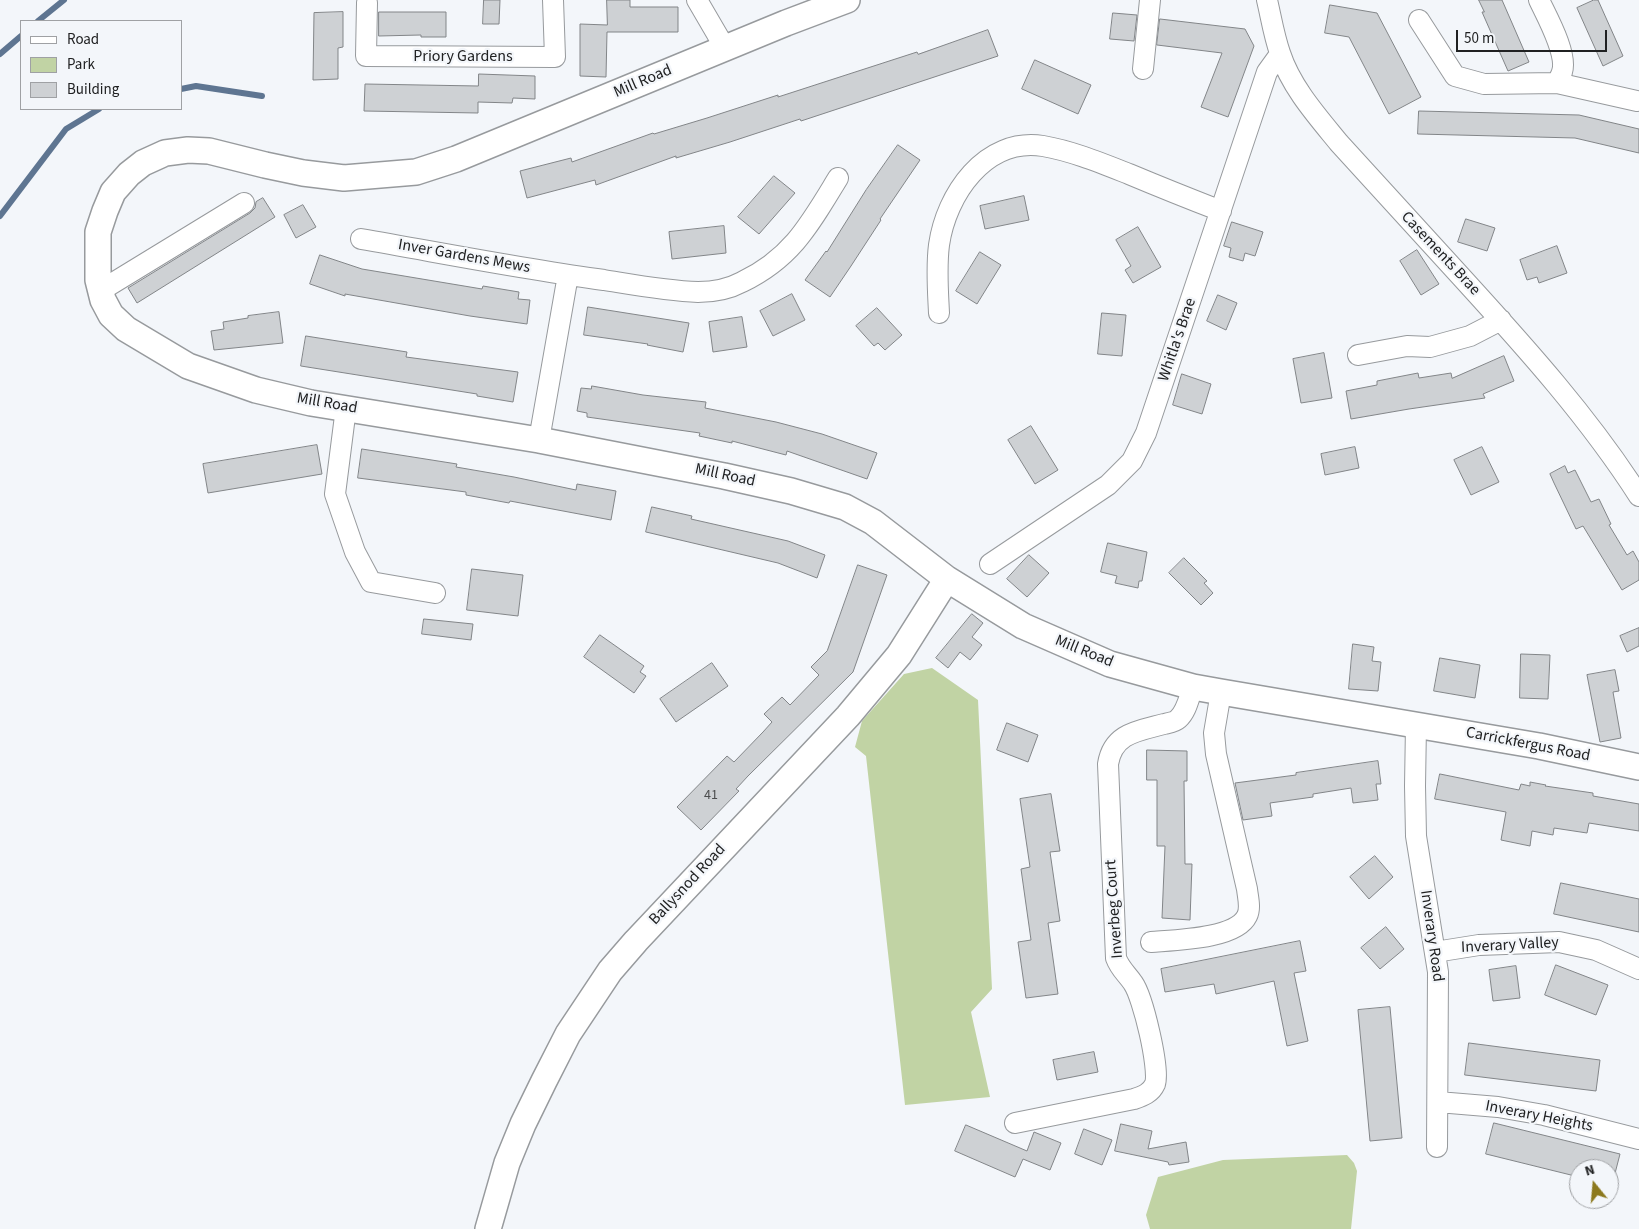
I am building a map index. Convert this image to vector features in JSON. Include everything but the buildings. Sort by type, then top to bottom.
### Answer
[{"type":"street","name":"Priory Gardens","points":[[367,3],[366,56],[555,58],[553,0]]},
{"type":"street","points":[[697,0],[725,48]]},
{"type":"street","name":"Mill Road","points":[[847,0],[456,159],[416,172],[344,178],[303,173],[209,151],[188,150],[165,153],[143,163],[129,174],[110,198],[98,232],[98,280],[103,300],[111,315],[126,329],[188,366],[256,390],[311,402],[539,440],[791,491],[845,507],[873,522],[947,579],[1023,626],[1065,646],[1110,664],[1193,687],[1416,725]]},
{"type":"street","points":[[1143,69],[1150,0]]},
{"type":"street","name":"Casements Brae","points":[[1267,0],[1280,54],[1303,97],[1339,143],[1501,320],[1579,411],[1614,457],[1639,496]]},
{"type":"street","points":[[1539,0],[1552,26],[1562,59],[1562,72],[1556,83]]},
{"type":"street","points":[[1419,20],[1455,76],[1484,84],[1556,83],[1637,101]]},
{"type":"street","name":"Whitla's Brae","points":[[990,564],[1108,485],[1132,462],[1146,434],[1267,72],[1280,54]]},
{"type":"street","points":[[939,314],[936,271],[939,244],[944,224],[966,182],[980,164],[999,152],[1018,146],[1041,146],[1069,153],[1103,164],[1221,211]]},
{"type":"street","name":"Inver Gardens Mews","points":[[361,239],[568,275],[699,292],[731,287],[768,267],[796,242],[806,230],[838,178]]},
{"type":"street","points":[[100,291],[244,203]]},
{"type":"street","points":[[539,440],[568,275]]},
{"type":"street","points":[[1358,355],[1407,346],[1430,347],[1470,336],[1501,320]]},
{"type":"street","points":[[346,408],[335,494],[354,552],[370,582],[436,593]]},
{"type":"street","name":"Ballysnod Road","points":[[488,1229],[507,1163],[523,1124],[568,1034],[610,971],[848,716],[899,655],[947,579]]},
{"type":"street","name":"Inverbeg Court","points":[[1015,1123],[1134,1099],[1148,1094],[1154,1085],[1157,1075],[1149,1029],[1141,1001],[1134,983],[1119,966],[1116,958],[1108,764],[1109,754],[1117,742],[1126,735],[1178,720],[1186,708],[1193,687]]},
{"type":"street","points":[[1151,942],[1222,934],[1238,927],[1248,914],[1247,889],[1216,754],[1214,733],[1221,692]]},
{"type":"street","name":"Carrickfergus Road","points":[[1416,725],[1539,746],[1639,767]]},
{"type":"street","name":"Inverary Road","points":[[1416,725],[1416,836],[1436,952],[1439,988],[1437,1147]]},
{"type":"street","name":"Inverary Valley","points":[[1436,952],[1479,945],[1559,942],[1596,950],[1639,969]]},
{"type":"street","name":"Inverary Heights","points":[[1438,1102],[1498,1107],[1544,1115],[1639,1139]]},
{"type":"green space","points":[[932,668],[978,700],[992,989],[971,1012],[990,1097],[905,1105],[866,756],[855,747],[862,721],[904,674]]},
{"type":"green space","points":[[1347,1155],[1354,1163],[1357,1171],[1351,1229],[1150,1229],[1146,1215],[1158,1177],[1223,1160]]},
{"type":"waterway","points":[[39,20],[64,0]]},
{"type":"waterway","points":[[0,54],[20,37]]},
{"type":"waterway","points":[[182,89],[196,86],[262,96]]},
{"type":"waterway","points":[[0,216],[66,129],[97,110]]}]
